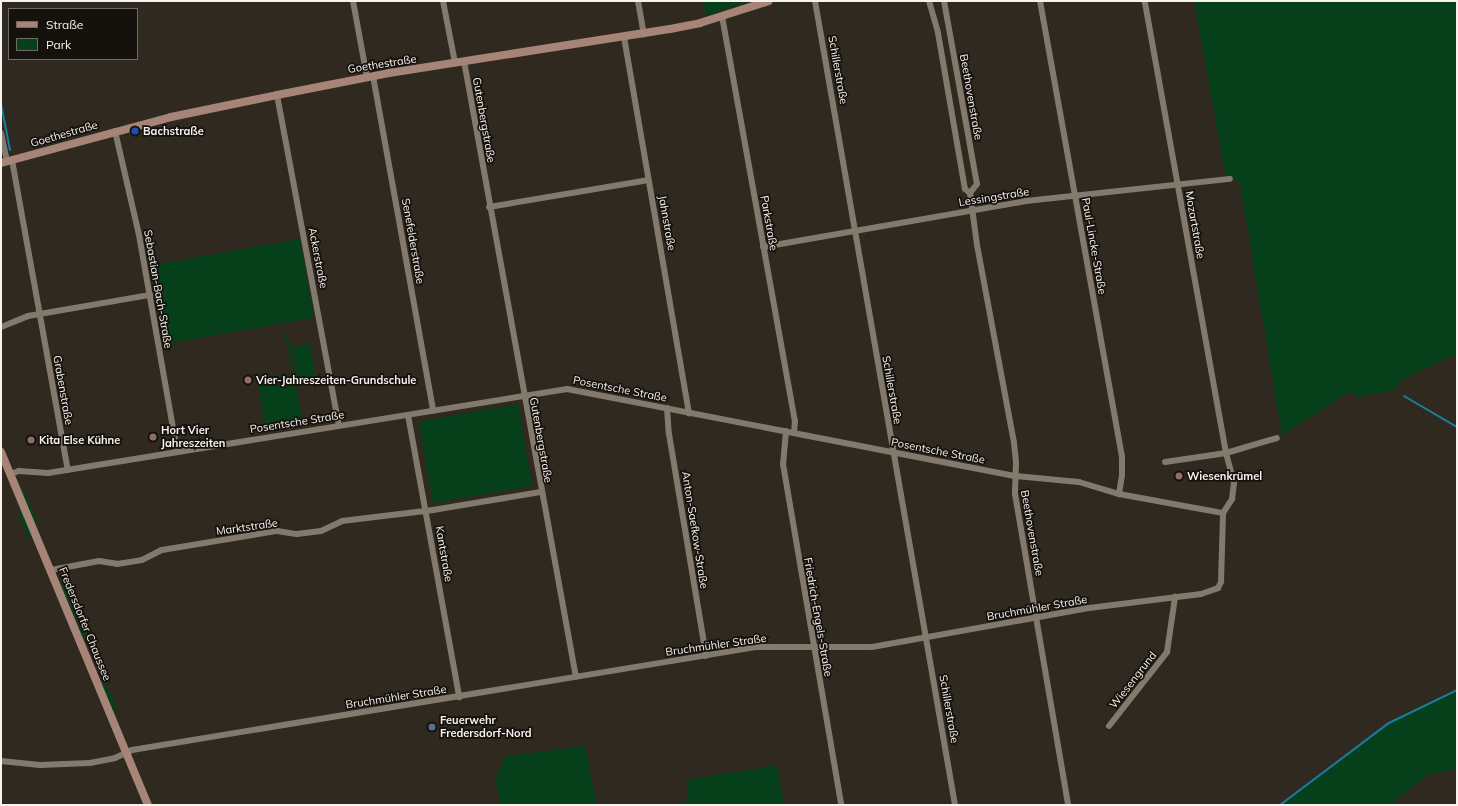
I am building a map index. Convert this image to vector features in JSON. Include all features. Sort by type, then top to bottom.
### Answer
[{"type":"street","name":"Senefelderstraße","points":[[353,1],[370,76],[433,410]]},
{"type":"street","points":[[443,1],[455,63]]},
{"type":"street","points":[[638,1],[644,34]]},
{"type":"street","name":"Goethestraße","points":[[7,162],[115,132],[277,95],[370,76],[644,34],[722,16],[769,1]]},
{"type":"street","name":"Schillerstraße","points":[[815,1],[955,805]]},
{"type":"street","name":"Beethovenstraße","points":[[929,1],[938,33],[966,189],[970,193],[1014,442],[1015,494],[1068,805]]},
{"type":"street","name":"Beethovenstraße","points":[[944,1],[977,184],[970,193]]},
{"type":"street","name":"Paul-Lincke-Straße","points":[[1040,1],[1122,456],[1122,475],[1119,494]]},
{"type":"street","name":"Mozartstraße","points":[[1145,1],[1226,453]]},
{"type":"street","name":"Parkstraße","points":[[722,16],[795,421],[794,433]]},
{"type":"street","name":"Jahnstraße","points":[[624,37],[689,413]]},
{"type":"street","name":"Gutenbergstraße","points":[[464,61],[540,492],[576,677]]},
{"type":"street","name":"Ackerstraße","points":[[277,95],[339,425]]},
{"type":"street","name":"Sebastian-Bach-Straße","points":[[115,132],[131,195],[177,451]]},
{"type":"street","name":"Grabenstraße","points":[[1,133],[40,314],[68,470]]},
{"type":"street","name":"Lessingstraße","points":[[763,247],[972,210],[1075,196],[1178,186],[1230,179]]},
{"type":"street","points":[[489,207],[649,180]]},
{"type":"street","points":[[1,327],[40,314],[150,295]]},
{"type":"street","name":"Posentsche Straße","points":[[6,471],[48,473],[567,389],[1015,476],[1079,482],[1119,494],[1223,513]]},
{"type":"street","name":"Anton-Saefkow-Straße","points":[[667,408],[669,434],[706,656]]},
{"type":"street","name":"Kantstraße","points":[[408,415],[458,697]]},
{"type":"street","name":"Friedrich-Engels-Straße","points":[[786,431],[783,464],[841,805]]},
{"type":"street","points":[[1165,462],[1226,453],[1277,438]]},
{"type":"street","name":"Fredersdorfer Chaussee","points":[[1,452],[6,471],[51,570],[148,805]]},
{"type":"street","name":"Bruchmühler Straße","points":[[1,761],[40,765],[90,763],[115,758],[126,753],[756,647],[872,647],[1088,608],[1201,594],[1218,588],[1221,582],[1223,513],[1234,494],[1232,470],[1226,453]]},
{"type":"street","name":"Marktstraße","points":[[51,570],[99,561],[118,564],[142,560],[162,550],[277,531],[297,534],[326,529],[342,520],[426,511],[540,492]]},
{"type":"street","name":"Wiesengrund","points":[[1109,726],[1167,652],[1175,597]]},
{"type":"green space","points":[[703,1],[750,1],[706,16]]},
{"type":"green space","points":[[1194,1],[1457,1],[1457,354],[1401,380],[1394,390],[1358,397],[1349,392],[1282,435],[1240,184],[1225,173]]},
{"type":"green space","points":[[300,239],[314,318],[165,344],[151,265]]},
{"type":"green space","points":[[285,333],[287,333],[295,373],[292,374]]},
{"type":"green space","points":[[310,343],[317,382],[299,386],[292,346]]},
{"type":"green space","points":[[287,374],[289,385],[296,384],[302,421],[265,428],[257,378]]},
{"type":"green space","points":[[518,404],[532,486],[433,503],[419,422]]},
{"type":"green space","points":[[19,487],[26,494],[38,524],[35,524]]},
{"type":"green space","points":[[24,513],[32,534],[28,537],[18,514]]},
{"type":"green space","points":[[58,581],[67,589],[71,600],[66,601]]},
{"type":"green space","points":[[73,603],[80,621],[78,622],[69,606]]},
{"type":"green space","points":[[81,624],[88,640],[86,641],[83,640],[78,627]]},
{"type":"green space","points":[[106,683],[118,712],[116,713],[114,713],[102,686]]},
{"type":"green space","points":[[1457,690],[1457,769],[1429,774],[1390,805],[1280,805],[1389,723]]},
{"type":"green space","points":[[585,746],[597,805],[501,805],[495,780],[505,756]]},
{"type":"green space","points":[[777,765],[784,805],[666,805],[689,801],[686,780]]},
{"type":"waterway","points":[[1,104],[10,150]]},
{"type":"waterway","points":[[1404,396],[1457,427]]},
{"type":"waterway","points":[[1280,805],[1389,723],[1457,690]]},
{"type":"place","name":"Bachstraße","points":[[135,131]]},
{"type":"place","name":"Vier-Jahreszeiten-Grundschule","points":[[248,380]]},
{"type":"place","name":"Hort Vier Jahreszeiten","points":[[153,437]]},
{"type":"place","name":"Kita Else Kühne","points":[[31,440]]},
{"type":"place","name":"Wiesenkrümel","points":[[1179,476]]},
{"type":"place","name":"Feuerwehr Fredersdorf-Nord","points":[[432,727]]}]
